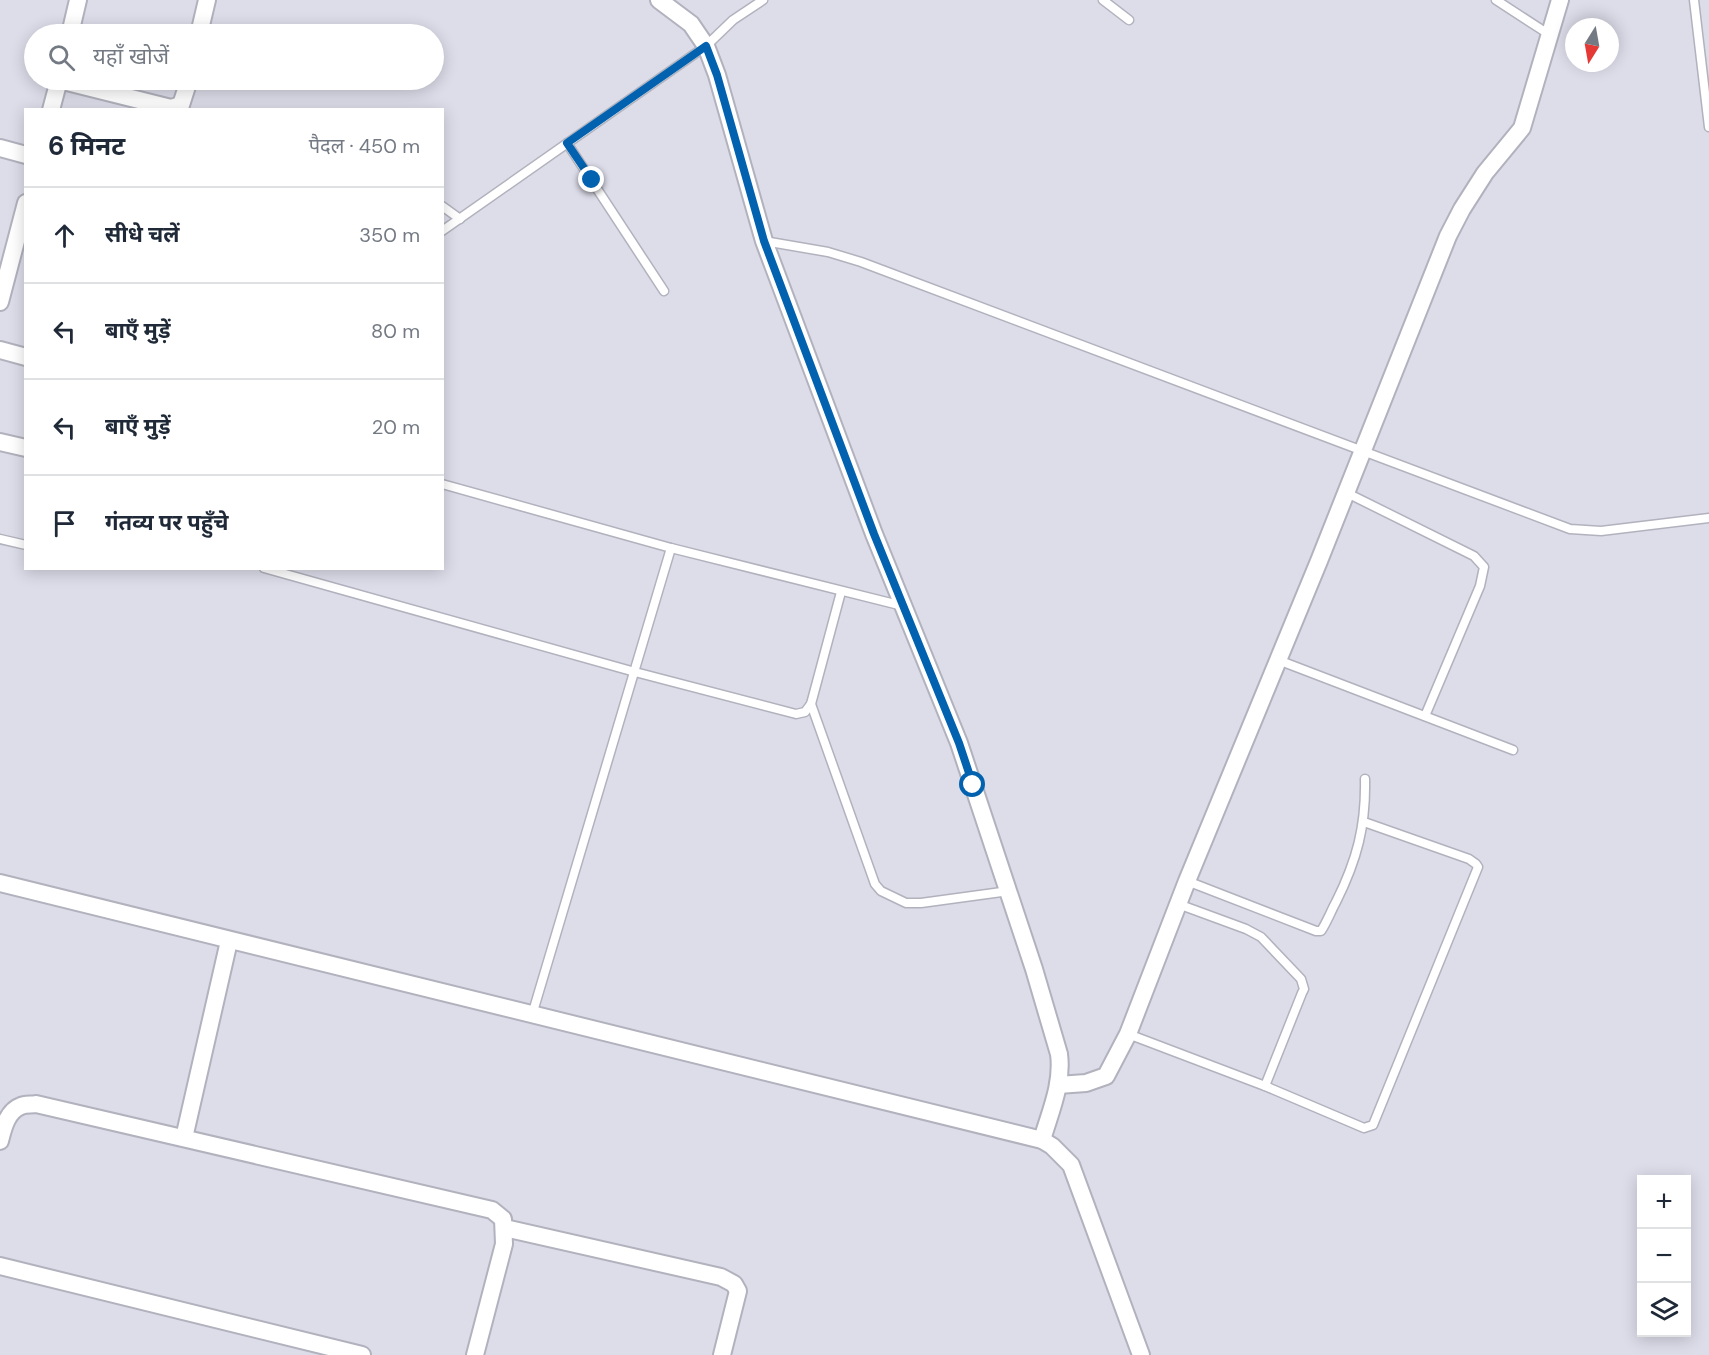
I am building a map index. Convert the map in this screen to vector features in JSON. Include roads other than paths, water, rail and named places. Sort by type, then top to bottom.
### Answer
[{"type":"street","points":[[72,24],[78,0]]},
{"type":"street","points":[[201,24],[207,0]]},
{"type":"street","points":[[659,0],[691,24],[706,46],[717,75],[764,241],[874,534],[959,743],[1009,891],[1034,969],[1061,1067],[1042,1140]]},
{"type":"street","points":[[1058,1085],[1086,1083],[1106,1076],[1128,1034],[1187,880],[1347,493],[1454,223],[1485,173],[1522,128],[1560,0]]},
{"type":"street","points":[[52,108],[56,90]]},
{"type":"street","points":[[89,90],[135,105],[171,108],[177,107],[184,100],[186,90]]},
{"type":"street","points":[[0,148],[24,154]]},
{"type":"street","points":[[0,302],[24,211]]},
{"type":"street","points":[[0,350],[24,356]]},
{"type":"street","points":[[0,442],[24,448]]},
{"type":"street","points":[[0,883],[1042,1140],[1052,1146],[1071,1165],[1141,1355]]},
{"type":"street","points":[[184,1138],[229,941]]},
{"type":"street","points":[[0,1141],[10,1114],[21,1106],[36,1104],[492,1210],[501,1216],[505,1228],[504,1244],[475,1355]]},
{"type":"street","points":[[505,1228],[710,1274],[730,1281],[738,1291],[722,1355]]},
{"type":"street","points":[[0,1266],[362,1355]]},
{"type":"lane","points":[[444,230],[706,46],[734,20],[763,0]]},
{"type":"lane","points":[[1103,0],[1129,20]]},
{"type":"lane","points":[[1496,0],[1550,36]]},
{"type":"lane","points":[[1694,0],[1705,59],[1709,127]]},
{"type":"lane","points":[[567,143],[664,291]]},
{"type":"lane","points":[[444,207],[460,219]]},
{"type":"lane","points":[[764,241],[828,252],[861,262],[1570,529],[1601,531],[1709,518]]},
{"type":"lane","points":[[444,485],[671,548],[903,606]]},
{"type":"lane","points":[[1347,493],[1474,556],[1484,567],[1480,586],[1425,716]]},
{"type":"lane","points":[[0,539],[24,545]]},
{"type":"lane","points":[[532,1016],[671,548]]},
{"type":"lane","points":[[292,572],[635,672],[796,714],[805,712],[811,704],[841,592]]},
{"type":"lane","points":[[1278,660],[1513,750]]},
{"type":"lane","points":[[811,704],[875,884],[881,891],[906,903],[1009,891]]},
{"type":"lane","points":[[1187,880],[1321,931],[1352,869],[1361,841],[1365,779]]},
{"type":"lane","points":[[1128,1034],[1265,1086],[1364,1128],[1373,1125],[1477,871],[1476,864],[1469,859],[1364,822]]},
{"type":"lane","points":[[1178,904],[1246,929],[1261,937],[1301,979],[1302,993],[1265,1086]]}]
